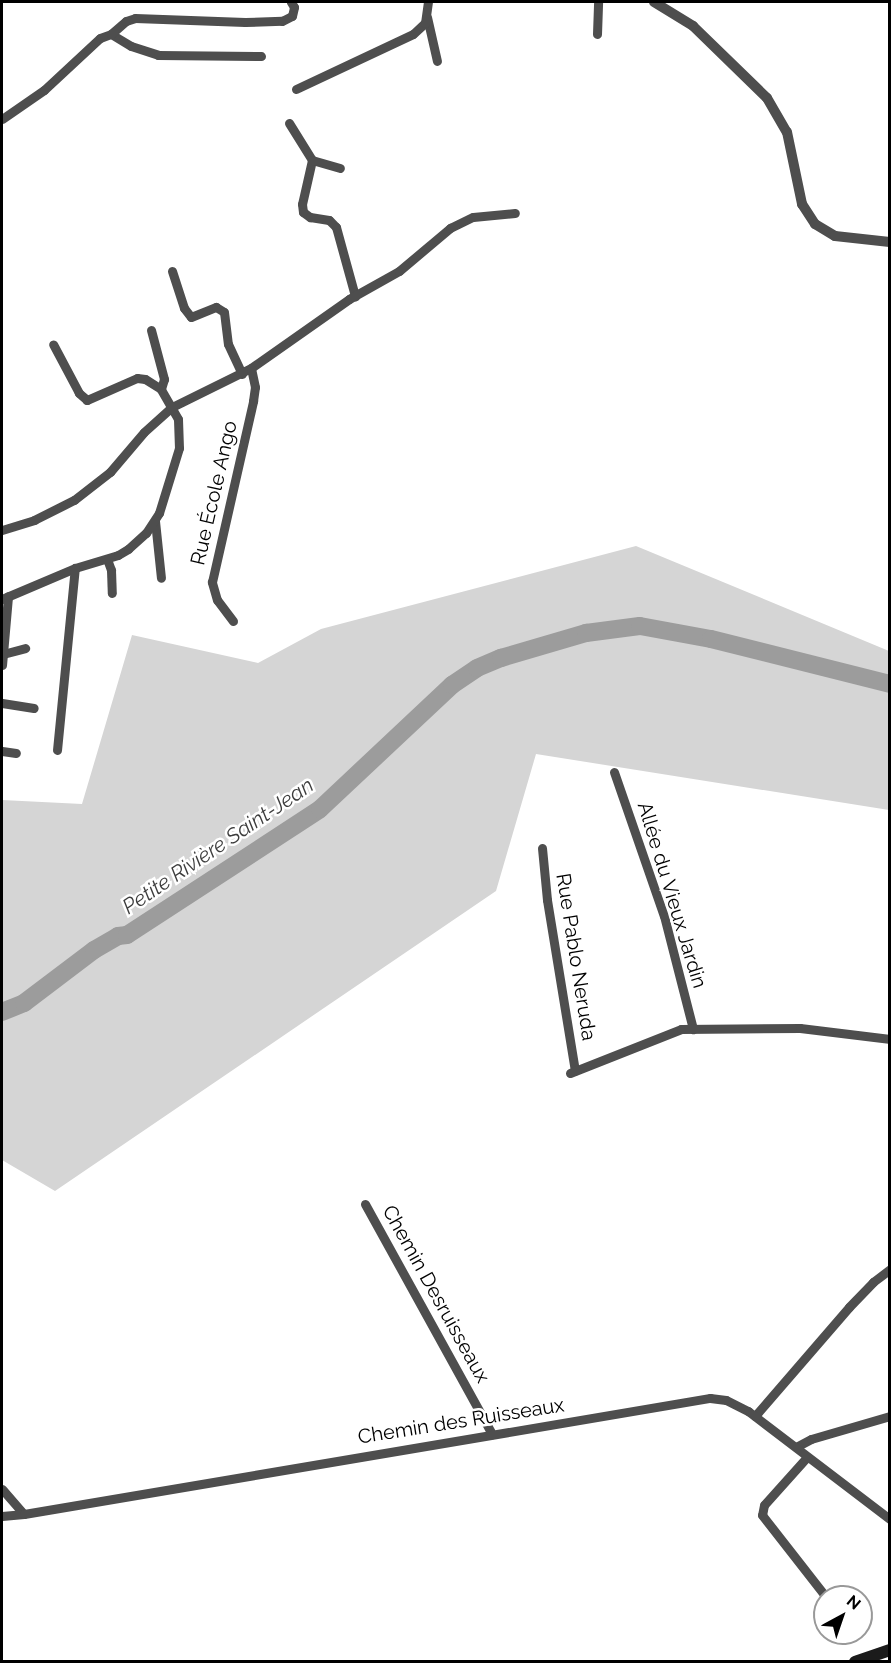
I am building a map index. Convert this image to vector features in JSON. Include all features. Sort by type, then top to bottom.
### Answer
[{"type":"main road","points":[[855,1662],[890,1650]]},
{"type":"street","points":[[2,119],[44,90],[100,38],[111,34],[126,21],[135,18],[282,21],[292,16],[294,12],[291,2]]},
{"type":"street","points":[[296,89],[413,34],[425,23],[428,2]]},
{"type":"street","points":[[597,34],[598,2]]},
{"type":"street","points":[[654,2],[693,26],[767,98],[787,132],[802,204],[815,224],[835,236],[890,242]]},
{"type":"street","points":[[427,17],[437,60]]},
{"type":"street","points":[[111,34],[131,46],[158,55],[261,57]]},
{"type":"street","points":[[289,123],[312,160],[340,168]]},
{"type":"street","points":[[312,160],[302,204],[303,212],[310,217],[329,220],[336,227],[355,296]]},
{"type":"street","points":[[2,530],[17,527],[49,513],[91,488],[172,407],[242,374],[355,296],[399,271],[463,221],[492,214],[515,213]]},
{"type":"street","points":[[172,271],[184,308],[191,317],[216,307],[224,312],[228,344],[242,374]]},
{"type":"street","points":[[151,330],[164,379],[161,389]]},
{"type":"street","points":[[25,648],[2,659],[5,597],[128,549],[155,521],[164,505],[179,448],[180,428],[172,407],[161,389],[145,379],[136,378],[87,400],[79,393],[53,344]]},
{"type":"street","name":"Rue École Ango","points":[[233,621],[218,600],[212,582],[253,401],[255,387],[251,368]]},
{"type":"street","points":[[155,521],[161,578]]},
{"type":"street","points":[[107,559],[111,570],[112,593]]},
{"type":"street","points":[[57,750],[75,568]]},
{"type":"street","points":[[2,703],[34,708]]},
{"type":"street","points":[[2,751],[16,753]]},
{"type":"street","name":"Allée du Vieux Jardin","points":[[614,772],[664,916],[693,1029]]},
{"type":"street","name":"Rue Pablo Neruda","points":[[542,848],[547,900],[573,1072],[681,1029],[800,1028],[890,1039]]},
{"type":"street","name":"Chemin Desruisseaux","points":[[365,1204],[492,1434]]},
{"type":"street","points":[[755,1416],[849,1307],[873,1282],[890,1269]]},
{"type":"street","name":"Chemin des Ruisseaux","points":[[2,1516],[710,1398],[726,1400],[755,1416],[890,1519]]},
{"type":"street","points":[[796,1448],[811,1439],[890,1416]]},
{"type":"street","points":[[807,1457],[764,1505],[762,1515],[817,1585]]},
{"type":"street","points":[[2,1489],[24,1514]]},
{"type":"shaded area","points":[[636,546],[889,651],[889,810],[536,754],[496,891],[55,1191],[2,1160],[2,800],[82,804],[132,635],[258,663],[321,629]]},
{"type":"waterway","name":"Petite Rivière Saint-Jean","points":[[2,1012],[24,1003],[94,950],[118,936],[127,935],[320,809],[452,685],[477,668],[501,658],[586,633],[640,626],[711,639],[890,684]]}]
